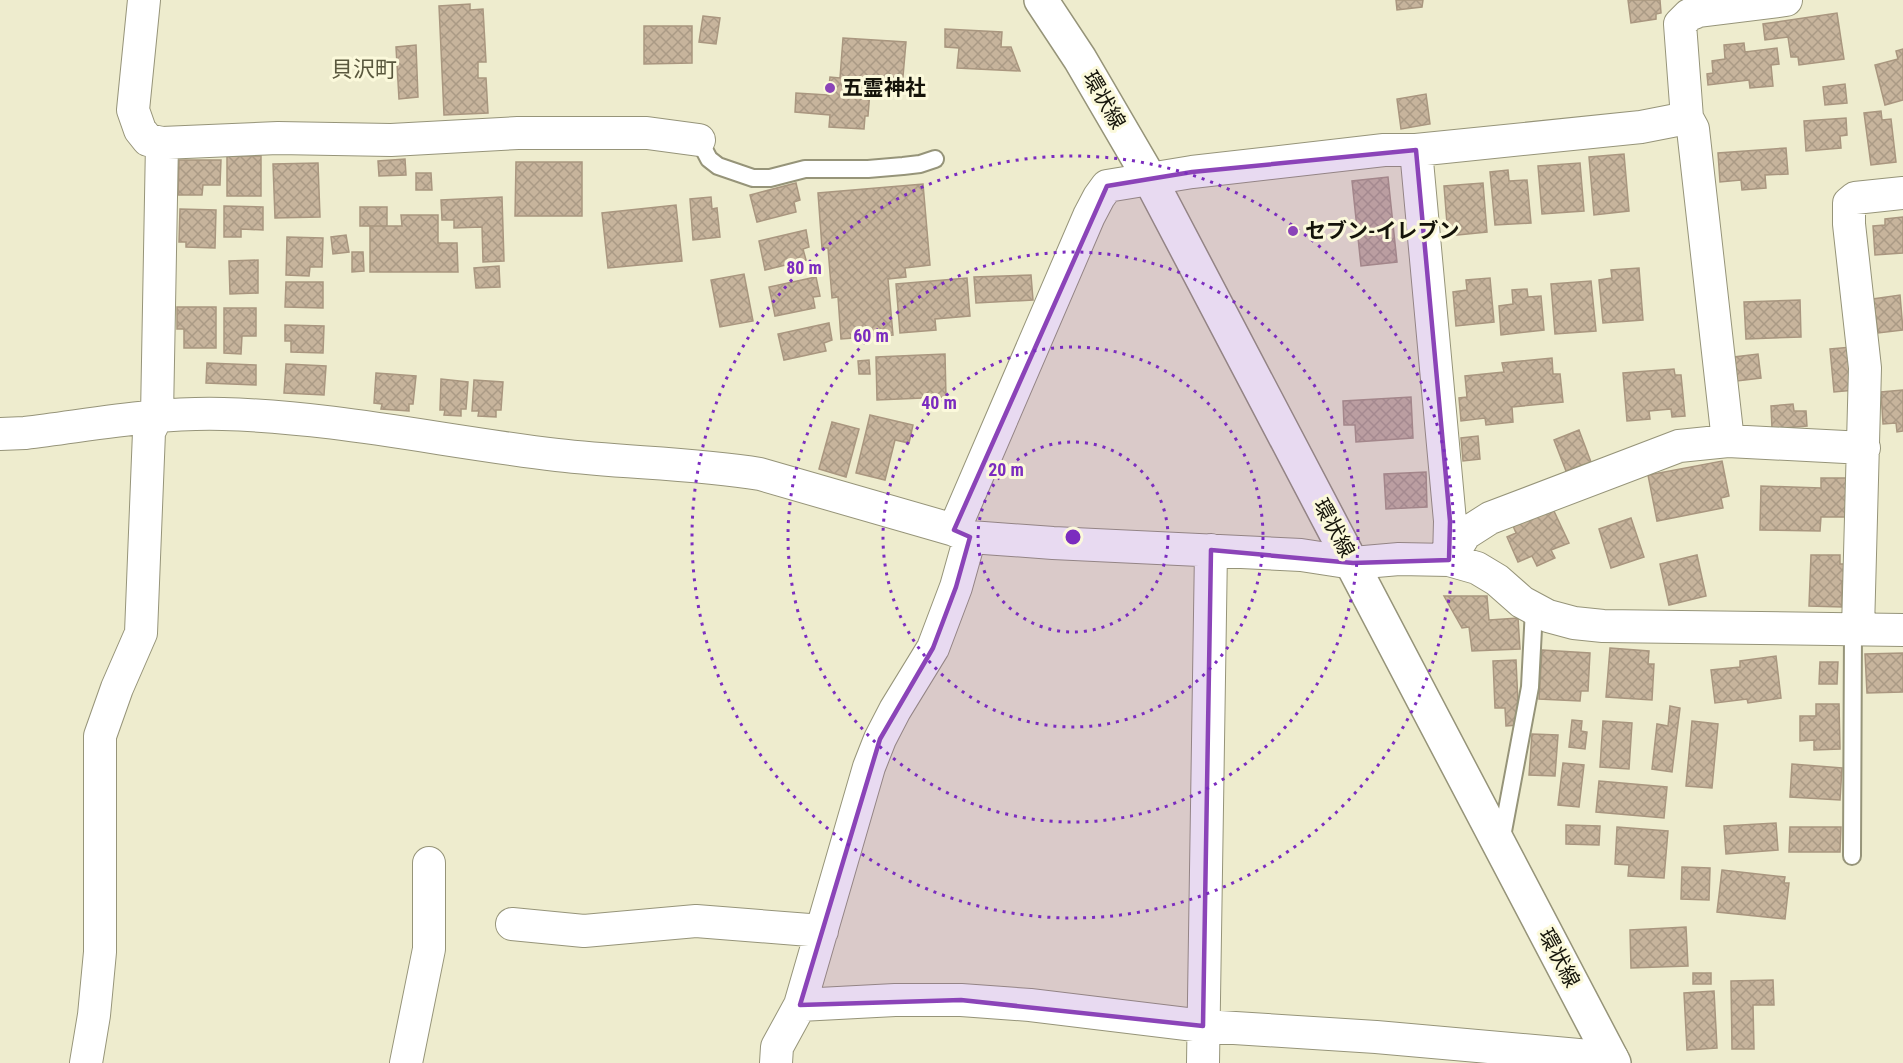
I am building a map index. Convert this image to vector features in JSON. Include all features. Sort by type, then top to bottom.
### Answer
[{"type":"street","points":[[144,0],[134,110],[140,130],[147,140],[162,143],[278,138],[391,140],[518,133],[647,133],[699,140]]},
{"type":"street","name":"環状線","points":[[1041,0],[1080,59],[1150,179],[1613,1060]]},
{"type":"street","points":[[1728,441],[1693,129],[1687,118],[1678,12],[1689,15],[1699,11],[1786,0]]},
{"type":"street","points":[[776,1063],[777,1047],[800,1005],[869,767],[880,739],[933,648],[956,587],[962,533],[1098,197],[1107,186],[1192,172],[1384,150],[1416,150],[1641,126],[1687,118]]},
{"type":"street","points":[[86,1063],[94,1015],[100,952],[100,736],[117,688],[141,633],[149,432],[157,416],[162,143]]},
{"type":"street","points":[[1416,150],[1450,521],[1449,560]]},
{"type":"street","points":[[1856,629],[1865,368],[1848,224],[1849,203],[1855,198],[1903,193]]},
{"type":"street","points":[[0,434],[25,433],[157,416],[225,414],[303,420],[560,455],[728,469],[760,474],[801,484],[962,533],[1053,543],[1301,555],[1353,563],[1399,559],[1449,560],[1477,568],[1497,580],[1522,602],[1534,609],[1548,616],[1574,623],[1603,626],[1903,630]]},
{"type":"street","points":[[1449,560],[1466,534],[1491,518],[1679,446],[1728,441],[1864,448]]},
{"type":"street","points":[[1203,1063],[1211,550]]},
{"type":"street","points":[[406,1063],[429,948],[429,862]]},
{"type":"street","points":[[512,924],[584,931],[696,921],[822,931]]},
{"type":"street","points":[[800,1005],[895,1000],[961,1000],[1030,1005],[1203,1026],[1376,1037],[1613,1060]]},
{"type":"lane","points":[[699,140],[709,159],[718,166],[753,178],[770,178],[805,169],[868,169],[903,166],[935,159]]},
{"type":"lane","points":[[1500,845],[1530,687],[1534,609]]},
{"type":"lane","points":[[1852,856],[1856,629]]},
{"type":"highlighted area","points":[[1416,150],[1450,521],[1449,560],[1353,563],[1211,550],[1203,1026],[961,1000],[800,1005],[880,739],[933,648],[956,587],[970,537],[954,530],[1107,186],[1192,172]]},
{"type":"building","points":[[1396,0],[1423,0],[1422,7],[1397,10]]},
{"type":"building","points":[[1628,0],[1660,0],[1661,13],[1656,14],[1656,19],[1631,23]]},
{"type":"building","points":[[470,4],[470,10],[483,9],[486,62],[478,62],[478,78],[486,78],[488,113],[444,115],[439,6]]},
{"type":"building","points":[[1837,13],[1844,59],[1799,65],[1798,57],[1791,57],[1788,37],[1765,40],[1763,24]]},
{"type":"building","points":[[703,16],[720,18],[716,44],[699,42]]},
{"type":"building","points":[[644,26],[692,26],[692,63],[644,64]]},
{"type":"building","points":[[945,29],[1002,32],[1001,47],[1011,47],[1020,71],[957,68],[959,48],[945,47]]},
{"type":"building","points":[[843,38],[906,42],[902,88],[875,86],[876,77],[865,77],[864,91],[870,91],[868,116],[865,116],[864,129],[829,127],[830,115],[795,112],[796,93],[828,95],[830,77],[840,78]]},
{"type":"building","points":[[1744,43],[1745,52],[1777,48],[1779,64],[1771,65],[1773,86],[1750,88],[1749,80],[1708,85],[1707,74],[1713,73],[1712,61],[1725,59],[1724,45]]},
{"type":"building","points":[[416,45],[418,97],[399,99],[396,47]]},
{"type":"building","points":[[1903,49],[1903,100],[1885,105],[1875,65],[1898,59],[1896,51]]},
{"type":"building","points":[[1845,84],[1847,103],[1825,105],[1823,87]]},
{"type":"building","points":[[1426,94],[1430,124],[1401,129],[1397,99]]},
{"type":"building","points":[[1881,111],[1882,120],[1891,119],[1896,162],[1871,165],[1864,113]]},
{"type":"building","points":[[1846,118],[1847,135],[1840,136],[1841,148],[1806,151],[1804,121]]},
{"type":"building","points":[[1786,148],[1788,174],[1765,175],[1766,188],[1742,190],[1741,180],[1720,182],[1718,153]]},
{"type":"building","points":[[1624,154],[1629,211],[1594,215],[1589,157]]},
{"type":"building","points":[[227,156],[261,156],[261,196],[227,196]]},
{"type":"building","points":[[405,159],[406,175],[379,176],[378,161]]},
{"type":"building","points":[[179,160],[221,160],[220,185],[203,185],[202,195],[178,195]]},
{"type":"building","points":[[516,162],[582,162],[582,216],[515,216]]},
{"type":"building","points":[[318,163],[320,217],[275,218],[273,164]]},
{"type":"building","points":[[1580,163],[1584,211],[1542,214],[1538,166]]},
{"type":"building","points":[[1508,170],[1509,181],[1527,180],[1531,223],[1495,225],[1490,172]]},
{"type":"building","points":[[416,173],[431,173],[432,190],[416,190]]},
{"type":"building","points":[[1388,177],[1397,262],[1361,266],[1352,181]]},
{"type":"building","points":[[796,183],[800,200],[794,202],[796,212],[757,222],[750,195]]},
{"type":"building","points":[[1483,183],[1487,232],[1448,236],[1444,186]]},
{"type":"building","points":[[923,184],[930,265],[905,268],[906,277],[888,279],[893,335],[841,339],[838,297],[832,298],[828,248],[822,248],[818,193]]},
{"type":"building","points":[[502,197],[504,261],[483,262],[482,227],[454,228],[454,220],[442,220],[441,200]]},
{"type":"building","points":[[711,197],[712,209],[717,208],[720,237],[693,240],[690,199]]},
{"type":"building","points":[[676,205],[682,261],[608,268],[602,213]]},
{"type":"building","points":[[224,206],[263,207],[263,230],[241,229],[241,237],[224,237]]},
{"type":"building","points":[[360,207],[387,207],[387,226],[360,226]]},
{"type":"building","points":[[180,209],[216,210],[215,248],[186,247],[186,242],[179,242]]},
{"type":"building","points":[[401,215],[438,215],[438,243],[457,243],[458,272],[370,272],[370,226],[402,226]]},
{"type":"building","points":[[1903,217],[1903,253],[1875,255],[1873,226],[1885,225],[1885,219]]},
{"type":"building","points":[[806,230],[809,247],[803,249],[806,260],[765,270],[759,241]]},
{"type":"building","points":[[346,235],[349,252],[333,254],[331,237]]},
{"type":"building","points":[[287,237],[323,238],[322,267],[310,267],[309,276],[286,275]]},
{"type":"building","points":[[352,252],[363,252],[364,271],[352,272]]},
{"type":"building","points":[[258,260],[258,293],[230,294],[229,261]]},
{"type":"building","points":[[499,266],[500,287],[476,288],[474,268]]},
{"type":"building","points":[[1639,268],[1643,320],[1603,323],[1599,280],[1612,278],[1611,270]]},
{"type":"building","points":[[744,274],[753,321],[720,327],[711,280]]},
{"type":"building","points":[[1031,275],[1033,300],[976,303],[974,277]]},
{"type":"building","points":[[816,277],[820,296],[813,297],[815,308],[775,316],[769,287]]},
{"type":"building","points":[[967,278],[970,316],[935,319],[936,330],[900,333],[896,284]]},
{"type":"building","points":[[1490,278],[1494,322],[1456,326],[1453,292],[1467,290],[1466,280]]},
{"type":"building","points":[[1591,281],[1596,331],[1555,334],[1551,284]]},
{"type":"building","points":[[286,282],[323,282],[323,308],[285,307]]},
{"type":"building","points":[[1527,289],[1528,297],[1541,296],[1544,330],[1501,335],[1499,306],[1513,304],[1512,290]]},
{"type":"building","points":[[1900,295],[1903,330],[1878,333],[1873,299]]},
{"type":"building","points":[[1800,300],[1801,337],[1746,339],[1744,302]]},
{"type":"building","points":[[177,307],[216,307],[216,348],[184,348],[184,329],[177,329]]},
{"type":"building","points":[[224,308],[256,308],[256,336],[242,336],[241,354],[224,353]]},
{"type":"building","points":[[829,323],[832,340],[824,343],[826,351],[784,360],[778,334]]},
{"type":"building","points":[[285,325],[324,326],[323,353],[291,352],[291,341],[285,341]]},
{"type":"building","points":[[1852,347],[1855,390],[1834,392],[1830,349]]},
{"type":"building","points":[[945,354],[946,397],[877,400],[876,357]]},
{"type":"building","points":[[1758,354],[1761,378],[1737,381],[1734,357]]},
{"type":"building","points":[[1552,358],[1553,374],[1560,374],[1563,402],[1512,407],[1513,422],[1486,425],[1485,418],[1461,421],[1459,398],[1467,397],[1465,376],[1504,372],[1502,363]]},
{"type":"building","points":[[869,360],[870,374],[859,374],[858,361]]},
{"type":"building","points":[[207,363],[256,365],[256,385],[206,383]]},
{"type":"building","points":[[286,364],[326,366],[324,395],[284,393]]},
{"type":"building","points":[[1674,369],[1675,375],[1681,375],[1685,416],[1672,417],[1671,409],[1649,411],[1650,419],[1627,421],[1623,373]]},
{"type":"building","points":[[376,373],[416,376],[413,404],[409,404],[409,411],[381,409],[382,404],[374,403]]},
{"type":"building","points":[[441,379],[468,382],[466,409],[461,409],[461,416],[444,415],[445,410],[440,410]]},
{"type":"building","points":[[474,380],[503,382],[501,410],[496,410],[496,417],[478,416],[479,411],[472,411]]},
{"type":"building","points":[[1903,390],[1903,431],[1897,432],[1896,423],[1883,424],[1881,392]]},
{"type":"building","points":[[1411,397],[1413,438],[1356,442],[1355,425],[1344,425],[1343,401]]},
{"type":"building","points":[[1793,404],[1794,411],[1806,411],[1807,426],[1772,429],[1771,406]]},
{"type":"building","points":[[870,415],[913,425],[909,443],[895,440],[885,480],[856,473]]},
{"type":"building","points":[[832,422],[859,429],[846,477],[819,469]]},
{"type":"building","points":[[1579,430],[1591,462],[1566,471],[1554,440]]},
{"type":"building","points":[[1478,436],[1480,459],[1463,461],[1461,438]]},
{"type":"building","points":[[1722,461],[1729,496],[1721,498],[1723,508],[1657,521],[1648,475]]},
{"type":"building","points":[[1426,472],[1427,507],[1386,509],[1384,474]]},
{"type":"building","points":[[1821,478],[1847,478],[1846,517],[1821,517],[1820,531],[1760,530],[1761,486],[1821,488]]},
{"type":"building","points":[[1553,509],[1569,543],[1551,550],[1555,558],[1537,566],[1532,556],[1518,562],[1507,537],[1516,533],[1513,526]]},
{"type":"building","points":[[1631,518],[1644,557],[1611,568],[1599,529]]},
{"type":"building","points":[[1697,555],[1706,596],[1669,605],[1660,564]]},
{"type":"building","points":[[1811,555],[1840,555],[1840,564],[1847,564],[1847,582],[1842,581],[1842,607],[1809,606]]},
{"type":"building","points":[[1444,596],[1487,596],[1489,620],[1518,618],[1520,649],[1472,651],[1469,627],[1462,628]]},
{"type":"building","points":[[1610,648],[1649,651],[1648,664],[1654,664],[1652,700],[1606,697]]},
{"type":"building","points":[[1542,650],[1590,653],[1588,691],[1581,691],[1580,701],[1539,699]]},
{"type":"building","points":[[1903,653],[1903,692],[1867,693],[1865,654]]},
{"type":"building","points":[[1776,656],[1781,698],[1748,703],[1747,699],[1715,703],[1711,670],[1740,667],[1740,661]]},
{"type":"building","points":[[1516,660],[1519,725],[1506,726],[1505,708],[1495,708],[1493,661]]},
{"type":"building","points":[[1820,662],[1838,662],[1837,684],[1819,684]]},
{"type":"building","points":[[1816,704],[1839,704],[1840,749],[1814,750],[1814,740],[1800,741],[1800,716],[1816,716]]},
{"type":"building","points":[[1670,706],[1680,708],[1672,772],[1652,769],[1657,724],[1668,726]]},
{"type":"building","points":[[1572,720],[1582,721],[1581,731],[1587,732],[1585,749],[1569,747]]},
{"type":"building","points":[[1603,721],[1632,723],[1629,769],[1600,767]]},
{"type":"building","points":[[1692,721],[1718,724],[1712,788],[1686,786]]},
{"type":"building","points":[[1532,734],[1558,735],[1555,776],[1529,775]]},
{"type":"building","points":[[1563,763],[1584,765],[1579,807],[1558,805]]},
{"type":"building","points":[[1792,764],[1842,768],[1840,800],[1790,797]]},
{"type":"building","points":[[1599,781],[1667,787],[1664,818],[1596,812]]},
{"type":"building","points":[[1776,823],[1778,850],[1726,854],[1724,826]]},
{"type":"building","points":[[1566,825],[1600,826],[1599,845],[1566,844]]},
{"type":"building","points":[[1617,827],[1668,831],[1664,878],[1628,876],[1629,865],[1615,864]]},
{"type":"building","points":[[1790,827],[1841,827],[1840,852],[1789,852]]},
{"type":"building","points":[[1682,867],[1710,868],[1709,900],[1681,899]]},
{"type":"building","points":[[1722,870],[1785,877],[1784,883],[1789,883],[1785,919],[1717,912]]},
{"type":"building","points":[[1686,927],[1688,966],[1631,968],[1630,930]]},
{"type":"building","points":[[1693,973],[1711,973],[1711,984],[1693,984]]},
{"type":"building","points":[[1773,980],[1774,1005],[1753,1005],[1754,1049],[1732,1049],[1731,981]]},
{"type":"building","points":[[1714,991],[1717,1048],[1687,1050],[1684,993]]},
{"type":"place","name":"五霊神社","points":[[830,88]]},
{"type":"place","name":"セブン-イレブン","points":[[1293,231]]},
{"type":"district","name":"貝沢町","points":[[364,69]]}]
